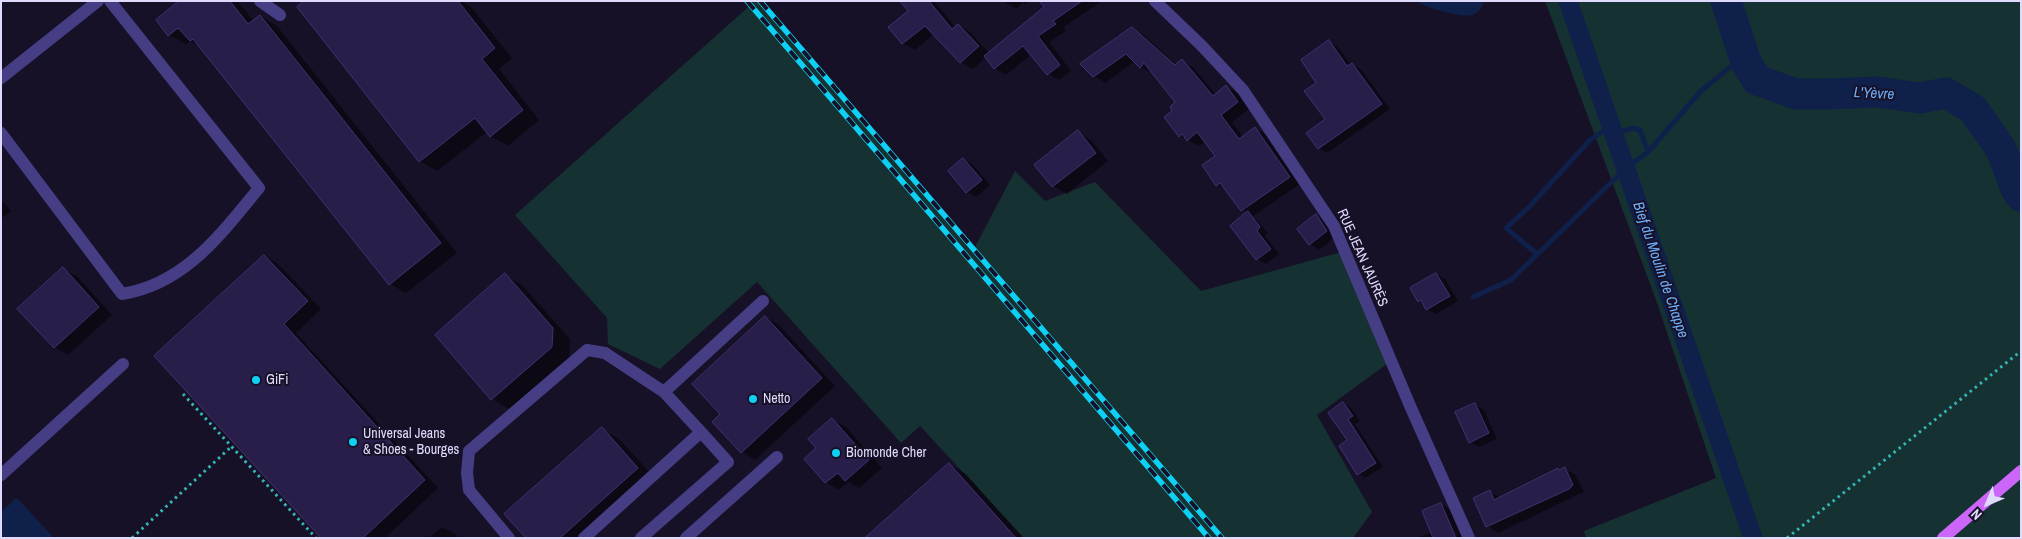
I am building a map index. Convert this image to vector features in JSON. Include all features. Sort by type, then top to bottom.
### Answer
[{"type":"main road","points":[[1943,538],[2021,471]]},
{"type":"street","points":[[1,78],[98,1]]},
{"type":"street","points":[[1,133],[122,294],[142,291],[168,280],[197,258],[231,222],[259,188],[110,1]]},
{"type":"street","points":[[260,1],[280,15]]},
{"type":"street","name":"RUE JEAN JAURÈS","points":[[1155,1],[1202,46],[1243,90],[1334,226],[1411,408],[1469,538]]},
{"type":"street","points":[[664,392],[763,301]]},
{"type":"street","points":[[509,538],[469,490],[467,473],[469,451],[587,350],[605,353],[664,392],[728,462],[642,538]]},
{"type":"street","points":[[1,475],[123,364]]},
{"type":"street","points":[[584,538],[701,432]]},
{"type":"street","points":[[686,538],[777,457]]},
{"type":"path","points":[[1787,538],[2021,351]]},
{"type":"path","points":[[184,394],[316,538]]},
{"type":"path","points":[[132,538],[232,446]]},
{"type":"green space","points":[[755,1],[760,1],[974,249],[1015,171],[1045,201],[1095,182],[1201,291],[1345,251],[1391,361],[1317,415],[1372,512],[1353,538],[1024,538],[920,426],[901,443],[757,282],[660,369],[608,344],[607,318],[515,215]]},
{"type":"green space","points":[[1545,1],[2021,1],[2021,538],[1586,538],[1584,531],[1716,478],[1656,300]]},
{"type":"water","points":[[1415,1],[1484,1],[1477,13],[1466,16],[1443,11]]},
{"type":"water","points":[[15,499],[18,499],[54,538],[1,538],[1,512]]},
{"type":"building","points":[[179,1],[230,1],[248,24],[260,15],[441,243],[389,285],[193,39],[190,41],[178,28],[168,36],[156,20]]},
{"type":"building","points":[[304,1],[458,1],[495,48],[482,59],[523,110],[490,137],[475,118],[419,162],[297,7]]},
{"type":"building","points":[[900,1],[929,1],[952,29],[958,24],[979,46],[960,63],[925,26],[902,44],[888,27],[908,11]]},
{"type":"building","points":[[1039,1],[1082,1],[1053,21],[1056,24],[1038,36],[1060,65],[1047,75],[1023,46],[994,69],[984,56],[1044,7]]},
{"type":"building","points":[[1132,27],[1175,65],[1182,59],[1213,96],[1226,85],[1238,102],[1221,115],[1239,139],[1255,127],[1290,177],[1241,211],[1220,183],[1216,186],[1202,165],[1215,156],[1197,132],[1187,141],[1182,134],[1179,137],[1164,117],[1172,111],[1170,107],[1175,102],[1144,63],[1140,68],[1126,54],[1093,77],[1080,64]]},
{"type":"building","points":[[1329,40],[1347,66],[1352,63],[1382,104],[1318,149],[1306,133],[1325,119],[1304,91],[1316,83],[1301,60]]},
{"type":"building","points":[[1078,130],[1096,153],[1052,187],[1034,165]]},
{"type":"building","points":[[963,158],[982,180],[966,193],[948,171]]},
{"type":"building","points":[[1248,211],[1260,227],[1257,231],[1271,249],[1256,260],[1230,226]]},
{"type":"building","points":[[1316,214],[1327,231],[1309,245],[1297,229]]},
{"type":"building","points":[[264,255],[308,301],[284,324],[425,480],[363,538],[321,538],[154,356]]},
{"type":"building","points":[[63,267],[99,307],[54,348],[17,309]]},
{"type":"building","points":[[505,273],[553,328],[552,347],[491,400],[435,335]]},
{"type":"building","points":[[1436,273],[1450,296],[1426,310],[1421,300],[1418,302],[1410,288]]},
{"type":"building","name":"Netto","points":[[765,316],[822,378],[741,453],[712,422],[720,414],[692,384]]},
{"type":"building","points":[[1343,402],[1353,416],[1348,419],[1376,463],[1357,475],[1339,446],[1347,440],[1328,413]]},
{"type":"building","points":[[1475,403],[1489,433],[1469,443],[1455,412]]},
{"type":"building","name":"Biomonde Cher","points":[[832,418],[869,460],[845,481],[838,473],[825,483],[804,459],[816,448],[808,439]]},
{"type":"building","points":[[602,427],[638,468],[560,538],[526,538],[504,514]]},
{"type":"building","points":[[949,463],[1016,538],[865,538]]},
{"type":"building","points":[[1565,467],[1573,485],[1569,489],[1486,527],[1473,498],[1490,490],[1494,500],[1558,468],[1559,470]]},
{"type":"building","points":[[1441,503],[1456,538],[1433,538],[1422,511]]},
{"type":"waterway","name":"Bief du Moulin de Chappe","points":[[1568,1],[1753,538]]},
{"type":"waterway","name":"L'Yèvre","points":[[1726,1],[1746,62],[1757,80],[1796,94],[1877,92],[1920,98],[1946,93],[1973,109],[2001,149],[2016,189],[2021,196]]},
{"type":"waterway","points":[[1473,297],[1511,280],[1626,168],[1648,152],[1701,91],[1729,68],[1746,62]]},
{"type":"waterway","points":[[1537,254],[1506,228],[1529,207],[1590,140],[1612,125]]},
{"type":"waterway","points":[[1615,134],[1633,128],[1640,130],[1648,152]]},
{"type":"railway","points":[[747,1],[1209,538]]},
{"type":"railway","points":[[760,1],[1222,538]]},
{"type":"place","name":"GiFi","points":[[256,380]]},
{"type":"place","name":"Netto","points":[[753,399]]},
{"type":"place","name":"Universal Jeans & Shoes - Bourges","points":[[353,442]]},
{"type":"place","name":"Biomonde Cher","points":[[836,453]]}]
